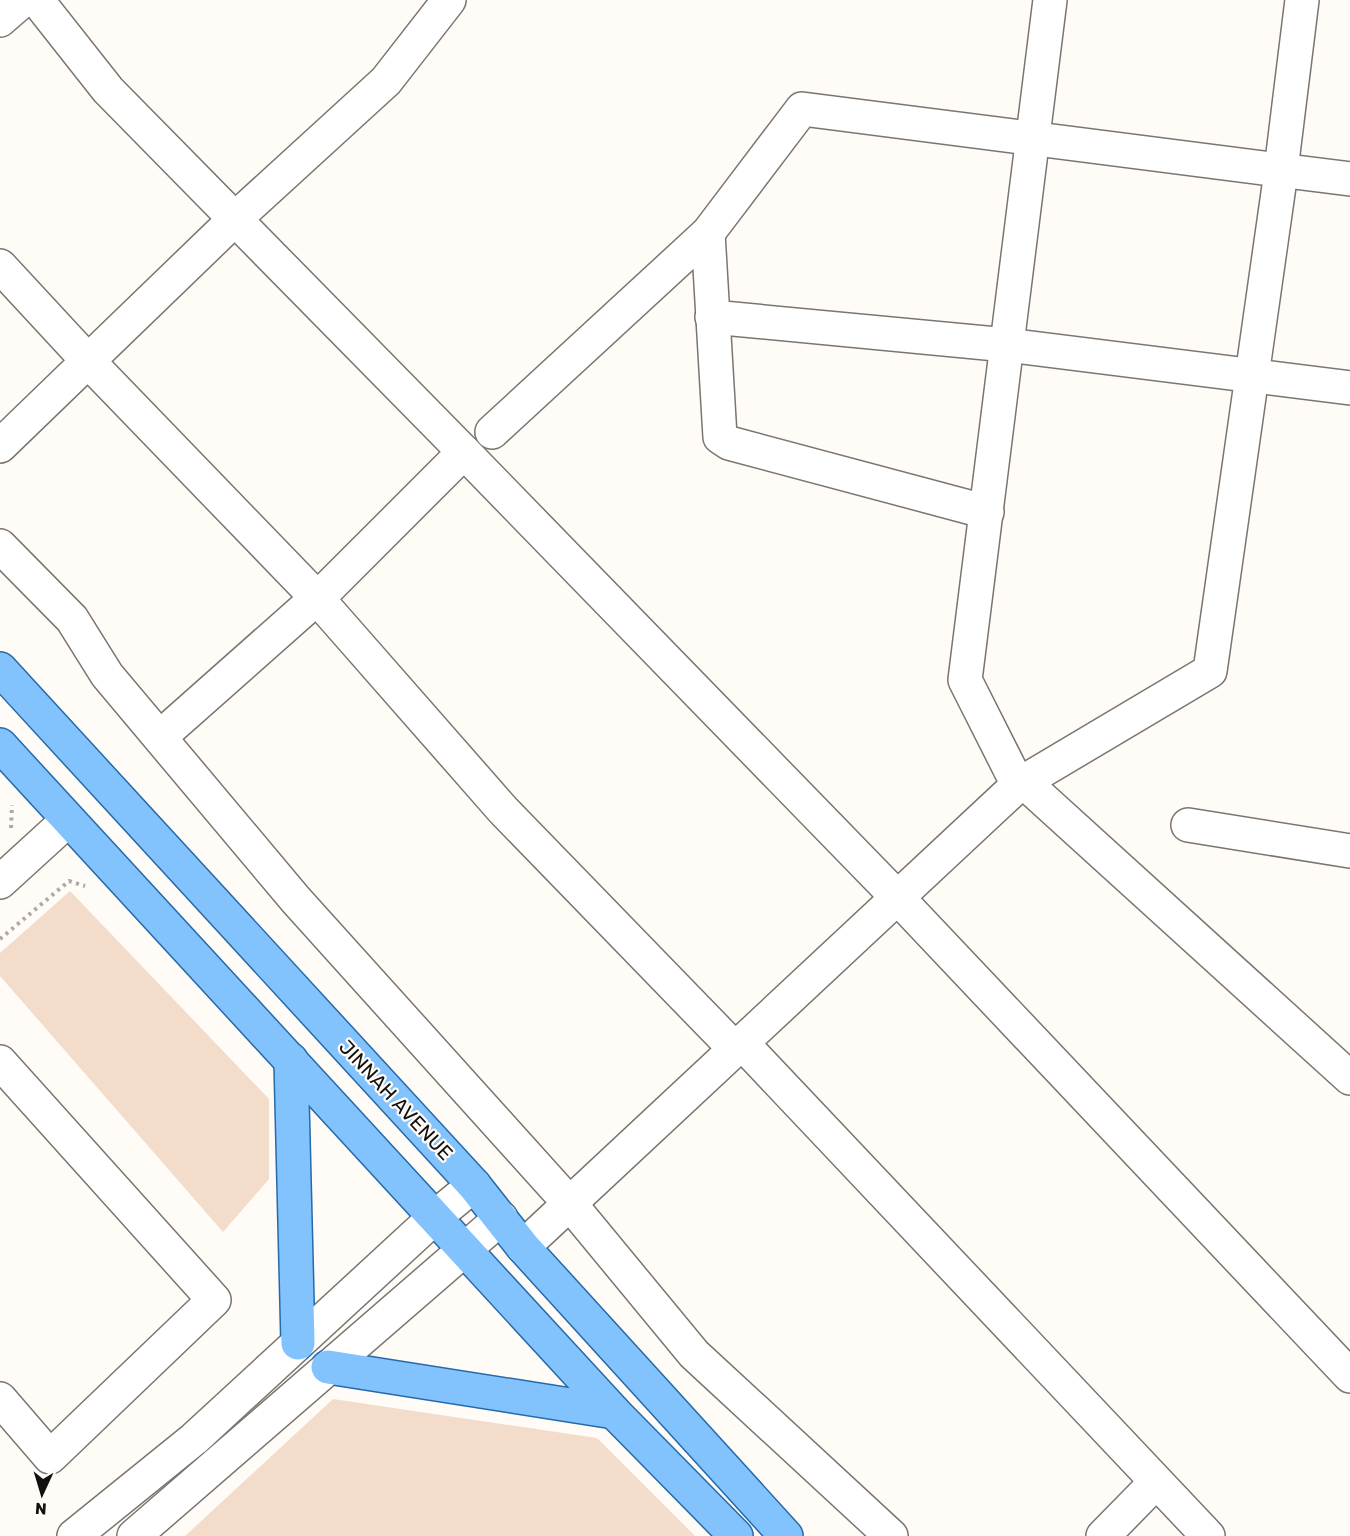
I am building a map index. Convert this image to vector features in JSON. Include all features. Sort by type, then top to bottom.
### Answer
[{"type":"main road","name":"JINNAH AVENUE","points":[[0,669],[474,1185],[523,1247],[786,1536]]},
{"type":"main road","points":[[0,745],[614,1412],[736,1536]]},
{"type":"main road","points":[[291,1060],[298,1343]]},
{"type":"main road","points":[[328,1367],[614,1412]]},
{"type":"street","points":[[0,20],[23,0]]},
{"type":"street","points":[[37,0],[108,90],[236,218],[897,897],[1350,1376]]},
{"type":"street","points":[[0,446],[236,218],[386,81],[449,0]]},
{"type":"street","points":[[1050,0],[965,680],[1021,783],[1350,1078]]},
{"type":"street","points":[[523,1247],[571,1205],[1021,783],[1210,671],[1281,170],[1302,0]]},
{"type":"street","points":[[492,432],[708,233],[802,109],[1350,179]]},
{"type":"street","points":[[708,233],[720,437],[729,443],[987,512]]},
{"type":"street","points":[[0,266],[88,361],[317,598],[503,810],[739,1047],[1208,1536]]},
{"type":"street","points":[[712,317],[1007,345],[1350,388]]},
{"type":"street","points":[[160,737],[317,598],[464,452]]},
{"type":"street","points":[[0,546],[72,619],[107,675],[296,900],[571,1205],[694,1354],[891,1536]]},
{"type":"street","points":[[0,882],[68,820]]},
{"type":"street","points":[[1188,825],[1350,851]]},
{"type":"street","points":[[0,1062],[214,1300],[50,1457],[0,1399]]},
{"type":"street","points":[[74,1536],[194,1439],[435,1217],[474,1185]]},
{"type":"street","points":[[134,1536],[501,1218]]},
{"type":"street","points":[[1103,1536],[1156,1482]]},
{"type":"path","points":[[6,834],[11,829],[12,798]]},
{"type":"path","points":[[0,939],[69,881],[91,888]]},
{"type":"shaded area","points":[[70,891],[269,1099],[269,1179],[223,1232],[0,976],[0,953]]},
{"type":"shaded area","points":[[333,1399],[597,1438],[695,1536],[185,1536]]}]
